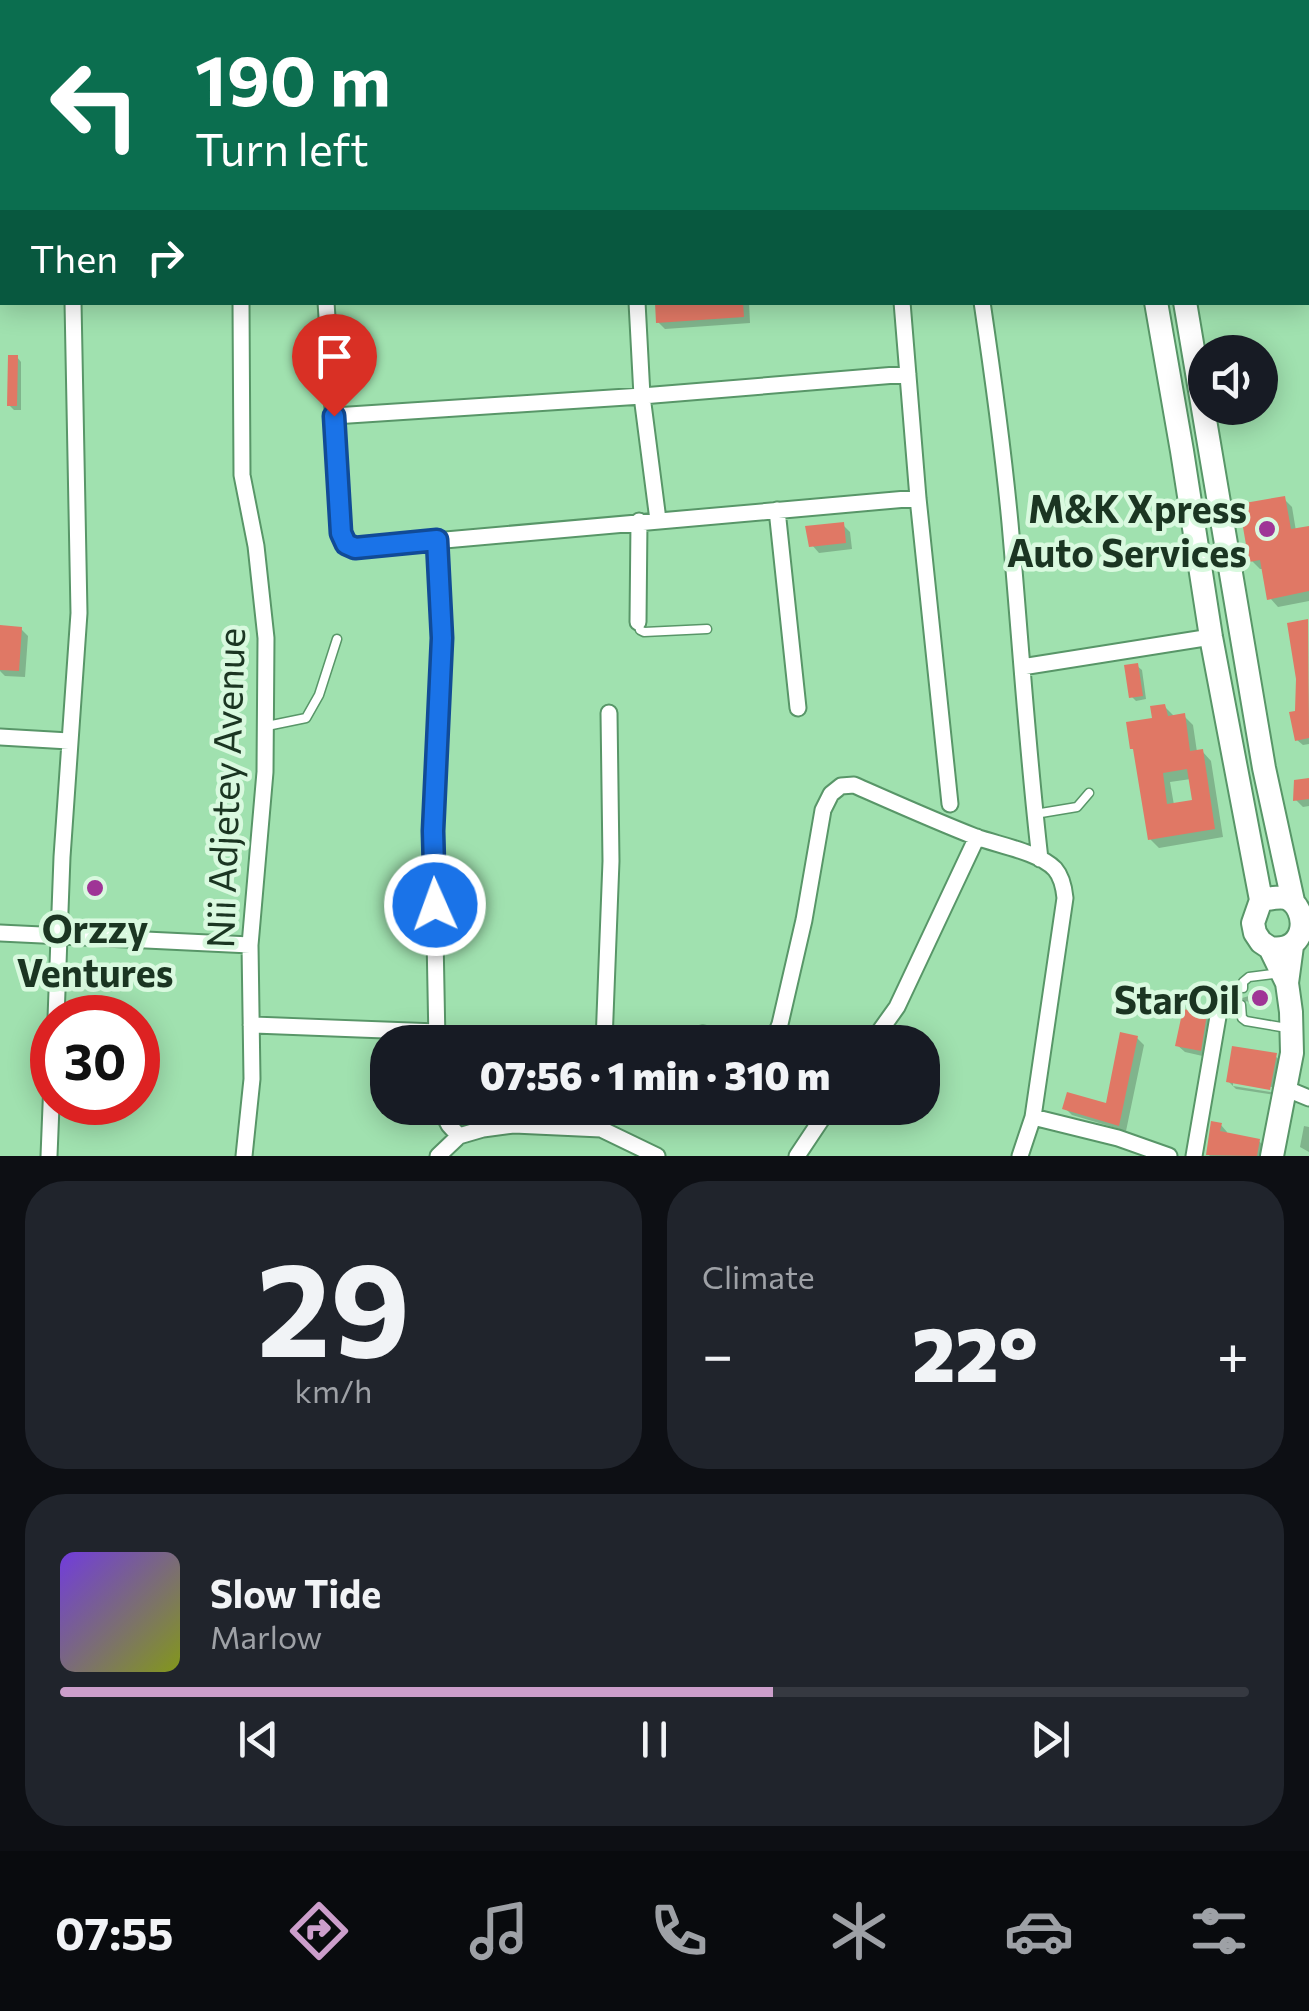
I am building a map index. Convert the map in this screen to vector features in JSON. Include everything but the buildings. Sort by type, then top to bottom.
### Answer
[{"type":"main road","points":[[1157,305],[1211,638],[1261,900],[1253,922],[1255,933],[1261,942],[1292,945]]},
{"type":"main road","points":[[1187,305],[1264,768],[1306,926],[1292,945],[1285,978],[1298,1094],[1272,1156]]},
{"type":"main road","points":[[1261,900],[1278,897],[1302,912]]},
{"type":"street","points":[[57,995],[78,613],[73,305]]},
{"type":"street","name":"Nii Adjetey Avenue","points":[[241,305],[242,475],[256,546],[266,638],[265,772],[250,946],[252,1079],[244,1156]]},
{"type":"street","points":[[326,305],[341,533],[346,544],[355,548],[918,498]]},
{"type":"street","points":[[637,305],[642,396],[658,520]]},
{"type":"street","points":[[902,305],[950,804]]},
{"type":"street","points":[[982,305],[1006,485],[1040,859]]},
{"type":"street","points":[[334,416],[908,374]]},
{"type":"street","points":[[777,510],[798,708]]},
{"type":"street","points":[[638,522],[638,622]]},
{"type":"street","points":[[437,540],[442,638],[433,831],[437,1025]]},
{"type":"street","points":[[1022,667],[1211,638]]},
{"type":"street","points":[[605,1025],[611,861],[609,714]]},
{"type":"street","points":[[0,736],[69,741]]},
{"type":"street","points":[[779,1025],[804,920],[823,810],[830,794],[841,786],[854,786],[1040,859],[1058,873],[1065,898],[1033,1116],[1020,1156]]},
{"type":"street","points":[[884,1025],[896,1007],[977,837]]},
{"type":"street","points":[[0,933],[250,946]]},
{"type":"street","points":[[1194,1156],[1220,1006]]},
{"type":"street","points":[[251,1026],[370,1033]]},
{"type":"street","points":[[1033,1116],[1118,1138],[1168,1156]]},
{"type":"street","points":[[48,1156],[50,1125]]},
{"type":"street","points":[[450,1125],[459,1136]]},
{"type":"street","points":[[438,1156],[459,1136],[514,1125],[601,1129],[657,1156]]},
{"type":"street","points":[[601,1125],[601,1129]]},
{"type":"street","points":[[797,1156],[818,1125]]},
{"type":"street","points":[[616,1156],[627,1140]]},
{"type":"lane","points":[[638,622],[644,632],[707,629]]},
{"type":"lane","points":[[266,726],[306,718],[337,639]]},
{"type":"lane","points":[[1035,814],[1077,807],[1089,793]]},
{"type":"lane","points":[[1243,988],[1243,982],[1249,978],[1285,978]]},
{"type":"lane","points":[[1241,1005],[1246,1021],[1292,1029]]},
{"type":"place","name":"M&K Xpress Auto Services","points":[[1267,529]]},
{"type":"place","name":"Orzzy Ventures","points":[[95,888]]},
{"type":"place","name":"StarOil","points":[[1260,998]]},
{"type":"route","points":[[334,416],[341,533],[346,544],[355,548],[437,540],[442,666],[433,831],[435,905]]}]
